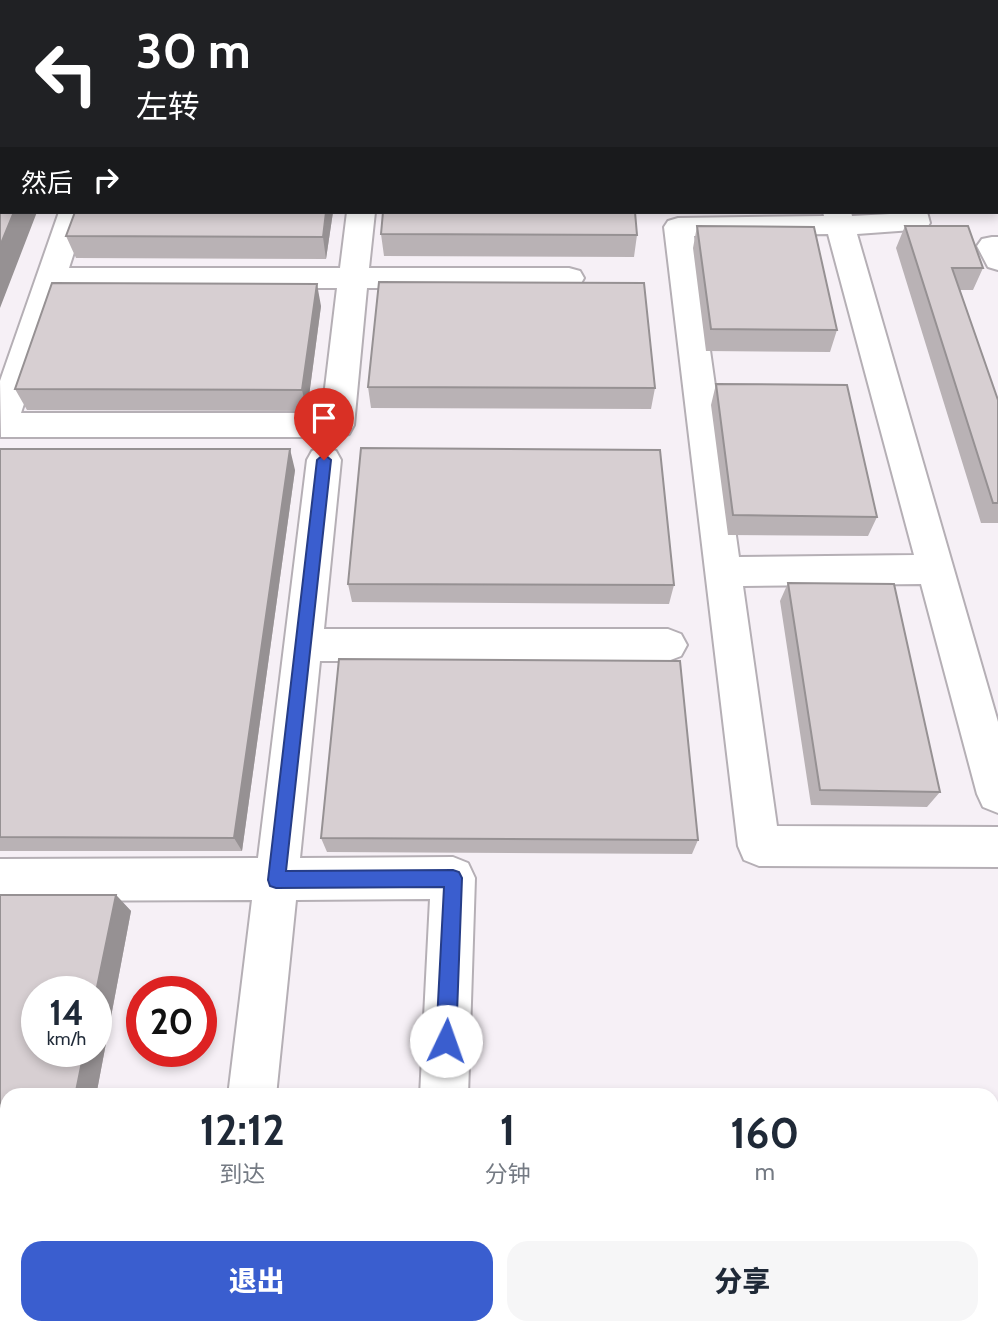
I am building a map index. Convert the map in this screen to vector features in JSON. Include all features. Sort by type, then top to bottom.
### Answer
[{"type":"lane","points":[[72,214],[1,425],[337,425],[361,214]]},
{"type":"lane","points":[[914,214],[916,223],[838,218],[677,219],[759,846],[998,847]]},
{"type":"lane","points":[[838,218],[998,794]]},
{"type":"lane","points":[[998,246],[992,246],[998,260]]},
{"type":"lane","points":[[51,278],[569,278]]},
{"type":"lane","points":[[253,1088],[324,460]]},
{"type":"lane","points":[[723,572],[936,569]]},
{"type":"lane","points":[[302,645],[668,645]]},
{"type":"lane","points":[[0,880],[453,878],[444,1088]]},
{"type":"building","points":[[0,214],[13,214],[0,246]]},
{"type":"building","points":[[74,214],[326,214],[323,237],[66,236]]},
{"type":"building","points":[[383,214],[635,214],[637,235],[381,234]]},
{"type":"building","points":[[697,226],[814,227],[837,330],[711,329]]},
{"type":"building","points":[[905,226],[968,226],[983,268],[952,268],[998,400],[998,503],[993,503]]},
{"type":"building","points":[[379,282],[644,283],[655,388],[368,387]]},
{"type":"building","points":[[52,283],[317,284],[302,390],[15,389]]},
{"type":"building","points":[[716,384],[847,385],[877,517],[733,515]]},
{"type":"building","points":[[361,448],[660,450],[674,585],[348,584]]},
{"type":"building","points":[[0,449],[290,449],[234,838],[0,837]]},
{"type":"building","points":[[788,583],[894,584],[940,792],[820,790]]},
{"type":"building","points":[[339,659],[680,661],[698,840],[321,838]]},
{"type":"building","points":[[0,895],[116,895],[99,976],[21,976],[21,1067],[81,1067],[77,1088],[0,1088]]},
{"type":"route","points":[[324,460],[276,880],[453,878],[446,1041]]}]
